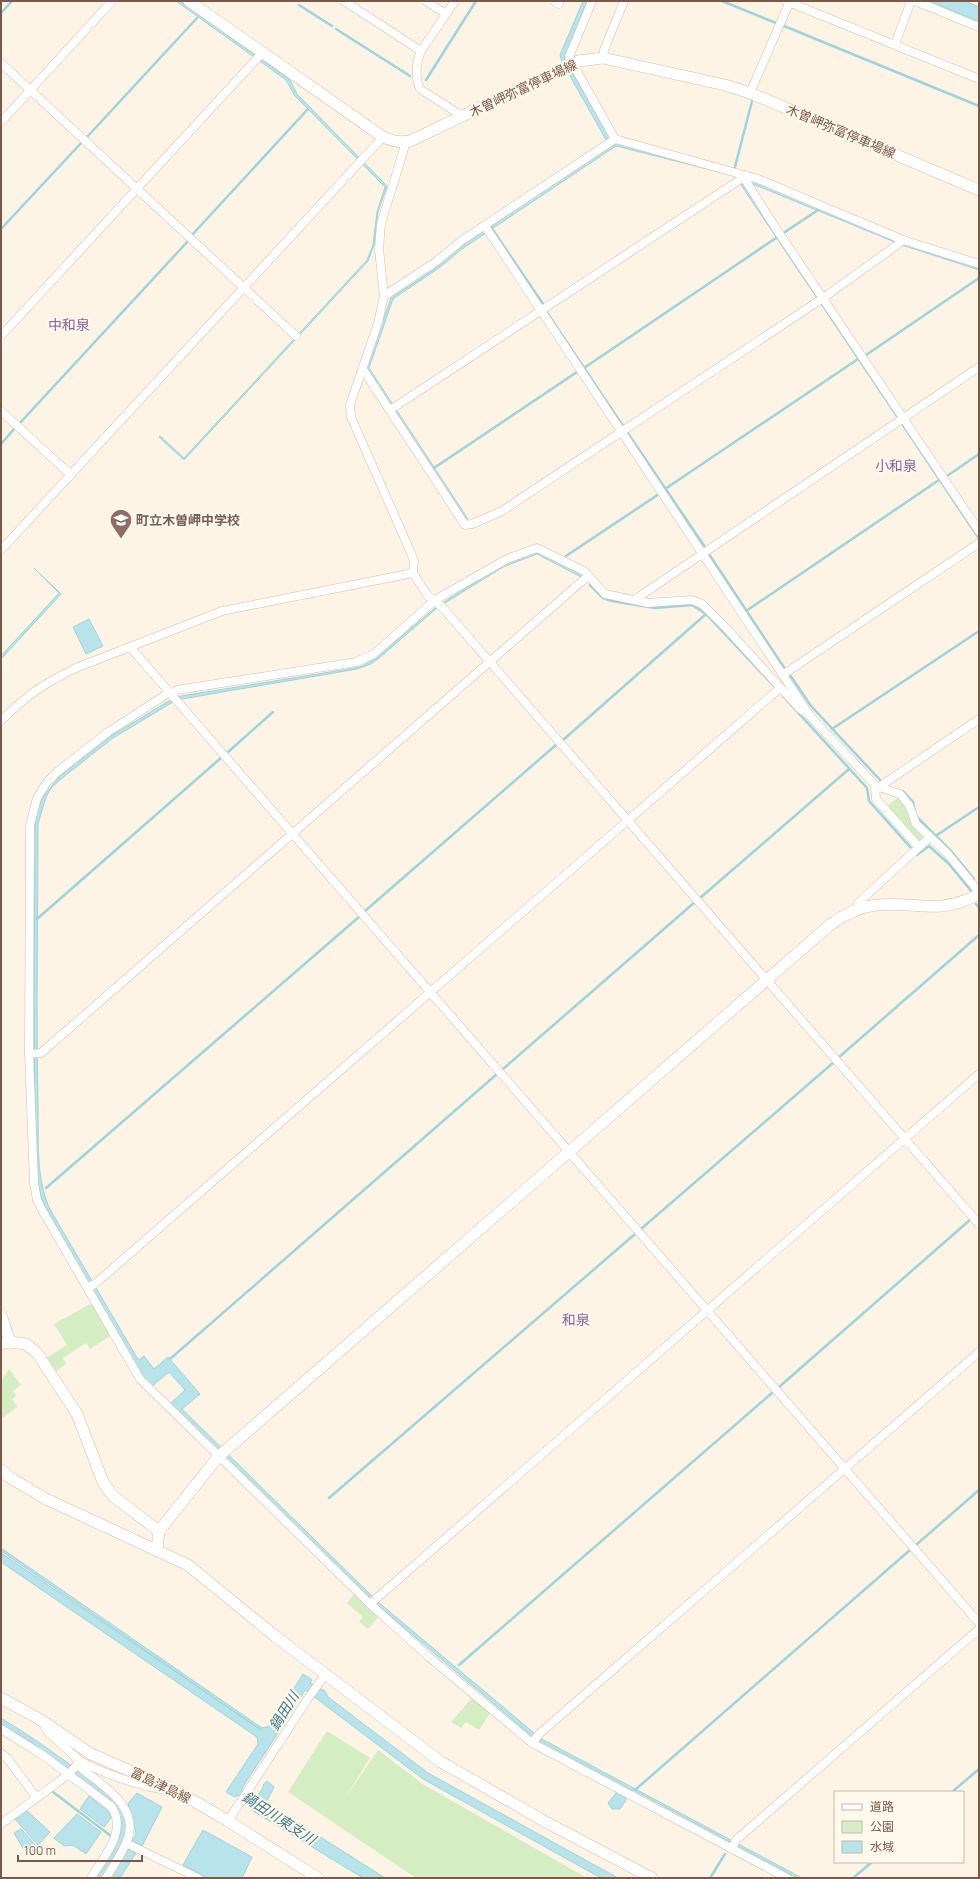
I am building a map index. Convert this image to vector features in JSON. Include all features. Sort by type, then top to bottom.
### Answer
[{"type":"street","points":[[1,122],[112,1]]},
{"type":"street","points":[[189,1],[260,56],[383,138],[406,142],[381,224],[379,249],[384,296],[378,323],[350,399],[351,417],[411,553],[414,561],[413,573],[428,596],[439,603],[979,1224]]},
{"type":"street","points":[[344,1],[421,51]]},
{"type":"street","points":[[426,1],[446,14]]},
{"type":"street","points":[[455,1],[421,51],[418,58],[420,89],[462,116]]},
{"type":"street","points":[[554,1],[559,4],[560,1]]},
{"type":"street","points":[[592,1],[569,57],[568,65],[612,141],[743,178],[900,242],[979,264]]},
{"type":"street","points":[[603,58],[604,50],[624,1]]},
{"type":"street","points":[[750,93],[789,1],[979,79]]},
{"type":"street","points":[[895,44],[911,1]]},
{"type":"street","points":[[915,1],[979,27]]},
{"type":"street","points":[[1,336],[260,56]]},
{"type":"street","name":"木曽岬弥富停車場線","points":[[406,142],[568,65],[578,61],[603,58],[750,93],[979,190]]},
{"type":"street","points":[[1,63],[296,336]]},
{"type":"street","points":[[1,550],[383,138]]},
{"type":"street","points":[[384,296],[393,293],[438,262],[461,241],[487,228],[612,141]]},
{"type":"street","points":[[743,178],[820,299],[901,420],[979,531]]},
{"type":"street","points":[[392,409],[540,310],[743,178]]},
{"type":"street","points":[[487,228],[540,310],[784,674],[810,716]]},
{"type":"street","points":[[362,368],[392,409],[465,524],[472,524],[502,511],[820,299],[900,242]]},
{"type":"street","points":[[634,600],[979,367]]},
{"type":"street","points":[[1,411],[70,475]]},
{"type":"street","points":[[784,674],[979,544]]},
{"type":"street","points":[[157,1550],[159,1531],[221,1454],[831,924],[857,909],[877,905],[942,906],[962,902],[979,893],[947,853],[916,824],[910,805],[900,794],[880,785],[810,716],[800,709],[727,629],[702,604],[692,600],[658,603],[605,594],[584,571],[537,548],[507,559],[439,603],[374,654],[356,662],[178,690],[174,696],[108,732],[57,772],[41,790],[34,806],[30,825],[35,1190],[42,1210],[91,1286],[140,1379],[221,1454],[429,1657],[535,1739],[626,1794],[734,1845],[787,1878]]},
{"type":"street","points":[[1,721],[26,697],[55,678],[222,611],[413,573]]},
{"type":"street","points":[[34,1054],[293,834],[588,576]]},
{"type":"street","points":[[130,647],[979,1623]]},
{"type":"street","points":[[91,1286],[780,688]]},
{"type":"street","points":[[919,847],[876,799],[880,785],[979,719]]},
{"type":"street","points":[[857,909],[858,903],[930,837]]},
{"type":"street","points":[[373,1601],[979,1074]]},
{"type":"street","points":[[1,1315],[6,1343],[26,1344],[37,1353],[77,1414],[103,1482],[114,1497],[159,1531]]},
{"type":"street","points":[[535,1739],[979,1352]]},
{"type":"street","points":[[1,1470],[9,1477],[46,1500],[188,1565],[322,1679],[441,1762],[557,1828],[652,1878]]},
{"type":"street","points":[[734,1845],[979,1629]]},
{"type":"street","points":[[228,1821],[322,1679]]},
{"type":"street","name":"富島津島線","points":[[1,1698],[41,1720],[91,1754],[177,1791],[228,1821],[318,1878]]},
{"type":"street","points":[[41,1720],[48,1732],[78,1764],[113,1794],[125,1807],[129,1820],[126,1843],[106,1878]]},
{"type":"street","points":[[1,1729],[44,1756],[112,1807],[117,1817],[118,1828],[116,1838],[91,1878]]},
{"type":"street","points":[[1,1753],[7,1758],[36,1797]]},
{"type":"street","points":[[1,1824],[69,1774],[78,1764]]},
{"type":"street","points":[[78,1764],[155,1788],[177,1791]]},
{"type":"street","points":[[126,1843],[198,1878]]},
{"type":"green space","points":[[899,796],[926,836],[920,842],[917,841],[887,807]]},
{"type":"green space","points":[[92,1303],[110,1336],[90,1349],[86,1343],[63,1358],[66,1364],[55,1372],[46,1358],[67,1345],[54,1324]]},
{"type":"green space","points":[[9,1369],[21,1385],[13,1391],[16,1396],[12,1399],[17,1407],[1,1419],[1,1381]]},
{"type":"green space","points":[[353,1595],[356,1595],[378,1617],[368,1629],[359,1622],[363,1617],[347,1603]]},
{"type":"green space","points":[[472,1698],[490,1713],[479,1730],[466,1722],[461,1728],[451,1722]]},
{"type":"green space","points":[[327,1731],[370,1758],[344,1800],[378,1750],[424,1785],[587,1878],[416,1878],[288,1792]]},
{"type":"water","points":[[176,1],[180,1],[290,80],[297,94],[387,186],[378,212],[374,245],[368,261],[184,460],[159,437],[160,436],[184,458],[367,260],[373,245],[377,212],[385,187],[295,96],[286,80]]},
{"type":"water","points":[[583,1],[587,1],[565,56],[565,61],[613,142],[735,173],[979,268],[979,270],[902,245],[743,180],[741,182],[979,537],[979,540],[735,176],[616,146],[462,249],[439,268],[393,299],[369,368],[468,519],[466,520],[366,368],[391,298],[436,268],[458,248],[609,147],[562,62],[560,55]]},
{"type":"water","points":[[930,1],[965,1],[979,7],[979,22]]},
{"type":"water","points":[[533,553],[540,553],[582,575],[581,577],[537,554],[503,567],[437,608],[371,664],[357,669],[182,699],[173,702],[113,738],[51,788],[46,797],[38,824],[38,1145],[42,1186],[51,1211],[139,1360],[144,1356],[154,1369],[168,1357],[200,1394],[182,1409],[377,1601],[540,1738],[802,1878],[797,1878],[633,1790],[627,1790],[625,1796],[626,1800],[620,1809],[612,1809],[608,1803],[621,1787],[621,1784],[534,1738],[375,1603],[170,1404],[185,1390],[169,1372],[152,1386],[142,1377],[45,1206],[38,1183],[35,1157],[34,1072],[35,824],[39,805],[43,797],[59,777],[111,736],[172,699],[181,696],[362,666],[376,658],[436,607],[501,566]]},
{"type":"water","points":[[34,568],[61,594],[1,659],[1,656],[59,593]]},
{"type":"water","points":[[89,619],[103,646],[86,654],[73,627]]},
{"type":"water","points":[[1,1548],[262,1728],[270,1726],[303,1674],[312,1680],[310,1683],[325,1691],[328,1697],[428,1773],[618,1878],[601,1878],[423,1779],[305,1690],[299,1700],[296,1699],[283,1719],[286,1721],[242,1788],[256,1798],[267,1781],[274,1787],[266,1803],[277,1808],[385,1878],[363,1878],[253,1811],[246,1801],[237,1795],[235,1797],[226,1792],[258,1744],[257,1737],[1,1562],[1,1553],[261,1730],[1,1551]]},
{"type":"water","points":[[1,1718],[82,1773],[118,1801],[127,1822],[124,1843],[102,1878],[96,1878],[119,1838],[120,1833],[120,1818],[114,1805],[111,1801],[31,1742],[1,1724]]},
{"type":"water","points":[[137,1793],[162,1807],[142,1846],[132,1841],[136,1834],[128,1804]]},
{"type":"water","points":[[89,1796],[108,1811],[111,1818],[104,1827],[80,1809]]},
{"type":"water","points":[[26,1810],[50,1832],[38,1845],[15,1819]]},
{"type":"water","points":[[77,1814],[101,1832],[86,1854],[73,1845],[64,1846],[54,1838]]},
{"type":"water","points":[[21,1829],[37,1847],[32,1851],[24,1850],[14,1833]]},
{"type":"water","points":[[203,1830],[252,1857],[242,1878],[207,1878],[183,1865]]},
{"type":"water","points":[[128,1849],[136,1853],[120,1878],[109,1878]]},
{"type":"waterway","points":[[1,13],[12,1]]},
{"type":"waterway","points":[[426,80],[476,1]]},
{"type":"waterway","points":[[722,1],[776,23]]},
{"type":"waterway","points":[[299,5],[332,26]]},
{"type":"waterway","points":[[87,137],[197,18]]},
{"type":"waterway","points":[[784,26],[979,106]]},
{"type":"waterway","points":[[336,29],[410,76]]},
{"type":"waterway","points":[[735,167],[752,101]]},
{"type":"waterway","points":[[192,235],[308,109]]},
{"type":"waterway","points":[[1,229],[83,141]]},
{"type":"waterway","points":[[785,232],[818,210]]},
{"type":"waterway","points":[[491,227],[543,304]]},
{"type":"waterway","points":[[584,368],[776,238]]},
{"type":"waterway","points":[[19,424],[189,240]]},
{"type":"waterway","points":[[866,355],[979,278]]},
{"type":"waterway","points":[[546,311],[623,426]]},
{"type":"waterway","points":[[665,489],[858,359]]},
{"type":"waterway","points":[[434,468],[577,372]]},
{"type":"waterway","points":[[1,444],[15,428]]},
{"type":"waterway","points":[[627,432],[705,547]]},
{"type":"waterway","points":[[947,476],[979,454]]},
{"type":"waterway","points":[[746,611],[939,480]]},
{"type":"waterway","points":[[566,556],[659,494]]},
{"type":"waterway","points":[[709,554],[785,669]]},
{"type":"waterway","points":[[590,585],[603,598],[612,601],[655,608],[692,605],[706,614],[773,685]]},
{"type":"waterway","points":[[563,740],[706,614]]},
{"type":"waterway","points":[[832,729],[979,631]]},
{"type":"waterway","points":[[790,675],[811,706],[882,782]]},
{"type":"waterway","points":[[783,696],[867,788],[869,801],[912,849]]},
{"type":"waterway","points":[[228,752],[273,712]]},
{"type":"waterway","points":[[365,911],[557,744]]},
{"type":"waterway","points":[[37,919],[222,757]]},
{"type":"waterway","points":[[700,898],[849,769]]},
{"type":"waterway","points":[[903,791],[913,802],[915,812]]},
{"type":"waterway","points":[[937,835],[979,807]]},
{"type":"waterway","points":[[918,818],[951,851],[974,879]]},
{"type":"waterway","points":[[917,855],[929,846],[949,864],[972,892]]},
{"type":"waterway","points":[[503,1069],[695,902]]},
{"type":"waterway","points":[[976,904],[979,908]]},
{"type":"waterway","points":[[46,1188],[360,916]]},
{"type":"waterway","points":[[838,1058],[979,935]]},
{"type":"waterway","points":[[641,1229],[834,1062]]},
{"type":"waterway","points":[[170,1359],[497,1074]]},
{"type":"waterway","points":[[779,1387],[971,1219]]},
{"type":"waterway","points":[[329,1498],[635,1234]]},
{"type":"waterway","points":[[459,1665],[773,1392]]},
{"type":"waterway","points":[[916,1545],[979,1490]]},
{"type":"waterway","points":[[635,1790],[910,1550]]},
{"type":"waterway","points":[[953,1791],[979,1769]]},
{"type":"waterway","points":[[53,1792],[111,1836]]},
{"type":"waterway","points":[[710,1878],[725,1854]]},
{"type":"waterway","points":[[853,1878],[871,1863]]},
{"type":"place","name":"町立木曽岬中学校","points":[[121,540]]},
{"type":"district","name":"中和泉","points":[[69,325]]},
{"type":"district","name":"小和泉","points":[[896,466]]},
{"type":"district","name":"和泉","points":[[576,1320]]},
{"type":"water label","name":"鍋田川","points":[[284,1711]]},
{"type":"water label","name":"鍋田川東支川","points":[[279,1818]]}]
